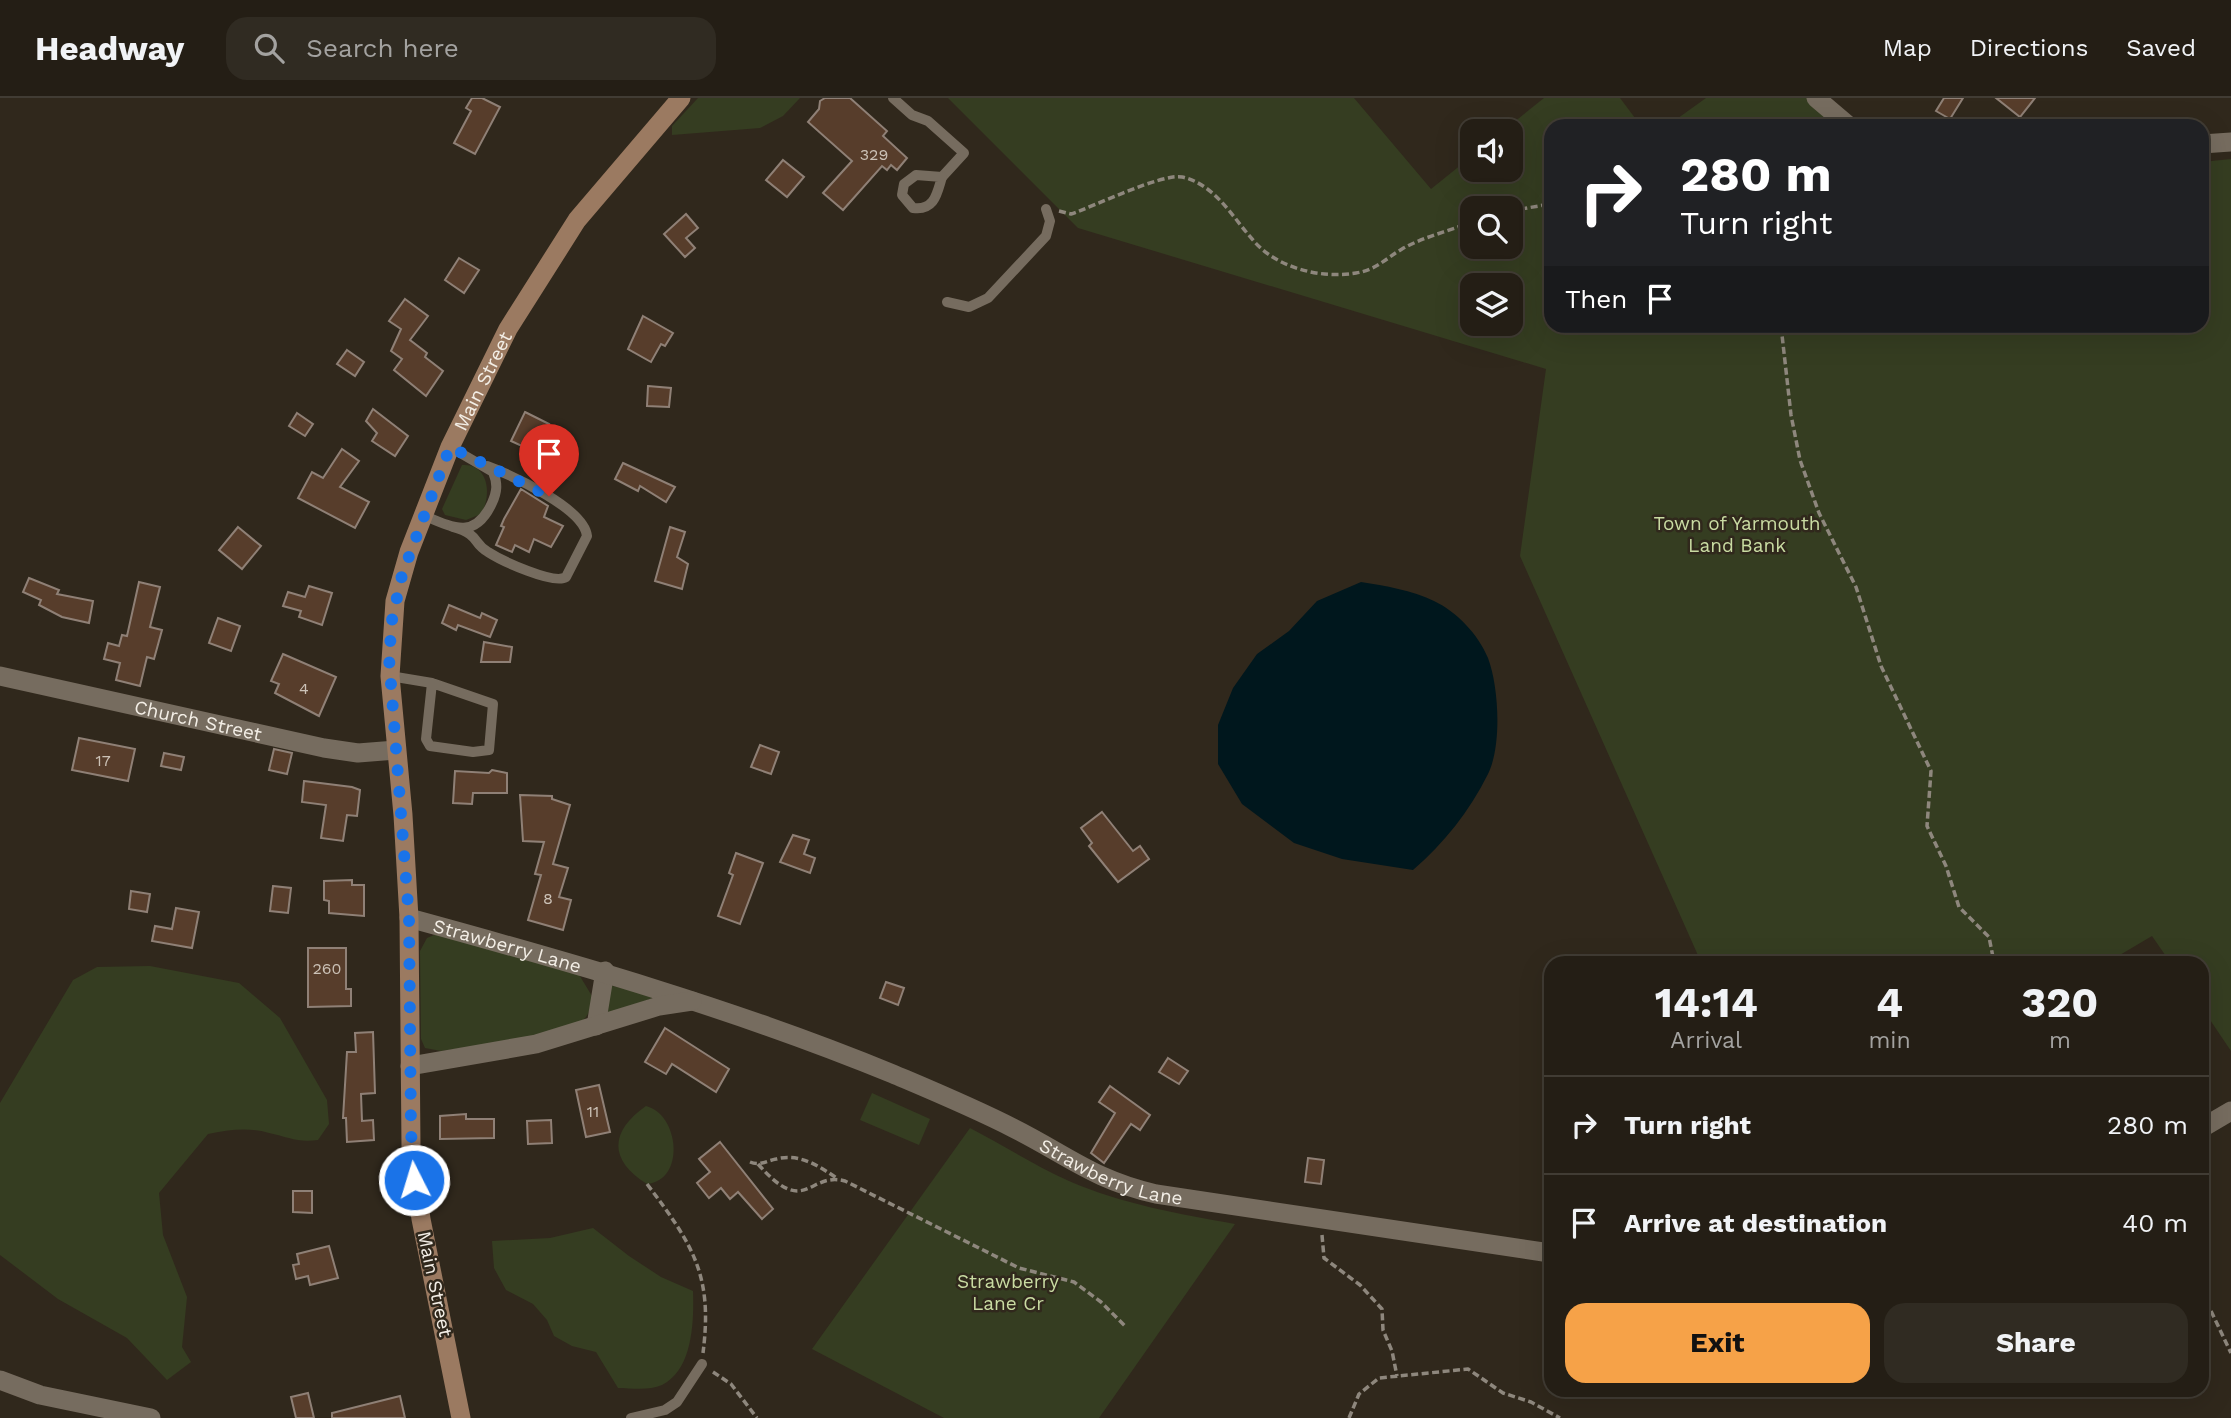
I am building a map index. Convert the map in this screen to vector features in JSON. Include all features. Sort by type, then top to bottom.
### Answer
[{"type":"main road","name":"Main Street","points":[[461,1418],[414,1180],[409,918],[390,676],[395,601],[422,515],[450,447],[502,339],[558,247],[598,192],[681,98]]},
{"type":"street","points":[[1816,98],[1841,119]]},
{"type":"street","points":[[2209,144],[2231,142]]},
{"type":"street","name":"Church Street","points":[[0,676],[324,748],[366,754],[396,750]]},
{"type":"street","name":"Strawberry Lane","points":[[409,918],[605,971],[848,1056],[968,1106],[1109,1182],[1156,1194],[1544,1251]]},
{"type":"street","name":"Strawberry Lane","points":[[596,1026],[605,971]]},
{"type":"street","name":"Strawberry Lane","points":[[410,1066],[536,1044],[667,1004],[699,1002]]},
{"type":"street","points":[[2209,1124],[2231,1111]]},
{"type":"street","points":[[0,1380],[40,1395],[151,1418]]},
{"type":"lane","points":[[893,98],[912,114],[928,121],[964,153],[942,177]]},
{"type":"lane","points":[[947,302],[969,307],[988,298],[1046,236],[1050,221],[1046,209]]},
{"type":"lane","points":[[422,515],[474,535],[488,552],[557,581],[566,577],[587,536],[585,528],[549,496],[515,476],[487,466],[450,447]]},
{"type":"lane","points":[[453,527],[477,525],[485,519],[496,492],[496,478],[487,466]]},
{"type":"lane","points":[[390,676],[432,683],[493,705],[489,750],[473,752],[429,746],[426,738],[432,683]]},
{"type":"lane","points":[[631,1418],[665,1410],[677,1402],[702,1364]]},
{"type":"path","points":[[1046,209],[1071,214],[1137,188],[1181,177],[1205,188],[1232,213],[1254,242],[1279,260],[1304,271],[1328,275],[1355,274],[1378,267],[1402,249],[1460,227]]},
{"type":"path","points":[[1523,209],[1544,205]]},
{"type":"path","points":[[1782,333],[1791,415],[1800,460],[1819,513],[1856,587],[1867,630],[1881,666],[1931,771],[1927,826],[1946,866],[1959,907],[1989,937],[1993,956]]},
{"type":"path","points":[[750,1162],[758,1164],[794,1157],[813,1163],[838,1179],[1019,1268],[1074,1282],[1101,1302],[1125,1326]]},
{"type":"path","points":[[758,1164],[773,1181],[788,1190],[811,1189],[838,1179]]},
{"type":"path","points":[[647,1184],[701,1268],[704,1294],[702,1364],[731,1384],[757,1418]]},
{"type":"path","points":[[1324,1219],[1321,1244],[1324,1258],[1360,1285],[1382,1309],[1383,1330],[1392,1352],[1397,1376]]},
{"type":"path","points":[[2209,1307],[2231,1353]]},
{"type":"path","points":[[1349,1418],[1359,1394],[1379,1378],[1468,1369],[1503,1393],[1531,1402],[1560,1418]]},
{"type":"green space","points":[[698,98],[800,98],[783,116],[760,128],[672,135],[672,126]]},
{"type":"green space","name":"Town of Yarmouth Land Bank","points":[[948,98],[1354,98],[1431,189],[1460,166],[1460,182],[1523,182],[1523,119],[1518,119],[1544,98],[1620,98],[1636,119],[1544,119],[1544,333],[2209,333],[2209,161],[2231,159],[2231,1051],[2209,1018],[2209,956],[2166,956],[2152,936],[2118,956],[1698,956],[1520,556],[1546,369],[1078,228]]},
{"type":"green space","points":[[1706,98],[1811,98],[1830,119],[1677,119]]},
{"type":"green space","points":[[462,465],[478,469],[486,482],[487,490],[481,514],[466,520],[445,515],[442,509]]},
{"type":"green space","points":[[439,933],[578,973],[592,996],[587,1016],[570,1027],[535,1037],[441,1051],[425,1048],[421,1039],[420,951],[427,938]]},
{"type":"green space","points":[[150,966],[239,983],[280,1018],[327,1100],[329,1124],[318,1140],[311,1141],[254,1130],[208,1134],[159,1193],[163,1235],[187,1297],[182,1347],[191,1362],[167,1380],[127,1338],[58,1299],[0,1255],[0,1103],[73,980],[97,967]]},
{"type":"green space","points":[[608,985],[658,996],[607,1015]]},
{"type":"green space","points":[[872,1093],[930,1119],[919,1145],[860,1120]]},
{"type":"green space","points":[[646,1106],[657,1111],[666,1121],[674,1147],[673,1160],[668,1171],[660,1180],[647,1184],[625,1165],[618,1145],[625,1125]]},
{"type":"green space","name":"Strawberry Lane Cr","points":[[970,1128],[1044,1169],[1089,1189],[1151,1207],[1235,1224],[1099,1418],[944,1418],[812,1349]]},
{"type":"green space","points":[[593,1228],[661,1277],[693,1291],[692,1330],[686,1357],[672,1378],[662,1385],[646,1389],[618,1388],[596,1352],[572,1346],[554,1336],[547,1320],[533,1304],[506,1290],[494,1268],[492,1241],[550,1238]]},
{"type":"water","points":[[1361,582],[1417,594],[1451,611],[1473,632],[1484,649],[1495,684],[1497,733],[1488,774],[1455,826],[1413,870],[1342,859],[1294,843],[1242,804],[1218,764],[1218,725],[1233,688],[1257,654],[1289,631],[1317,601]]},
{"type":"building","points":[[472,98],[482,98],[500,107],[475,154],[454,143],[471,111],[466,108]]},
{"type":"building","points":[[825,98],[850,98],[887,131],[883,136],[907,158],[897,170],[891,165],[887,170],[882,166],[843,210],[823,193],[852,161],[808,122],[819,109],[820,101]]},
{"type":"building","points":[[1944,98],[1963,98],[1950,119],[1936,111]]},
{"type":"building","points":[[1996,98],[2035,98],[2020,117]]},
{"type":"building","points":[[783,160],[804,177],[787,197],[766,180]]},
{"type":"building","points":[[686,214],[698,228],[686,238],[695,248],[685,257],[664,234]]},
{"type":"building","points":[[459,258],[479,270],[464,293],[445,280]]},
{"type":"building","points":[[405,299],[428,316],[410,340],[427,353],[425,357],[443,371],[426,396],[394,370],[402,359],[391,351],[401,329],[389,321]]},
{"type":"building","points":[[643,316],[673,333],[665,346],[661,344],[651,362],[628,349]]},
{"type":"building","points":[[347,350],[364,362],[355,376],[337,364]]},
{"type":"building","points":[[648,386],[671,388],[669,407],[647,406]]},
{"type":"building","points":[[373,409],[408,436],[395,456],[372,441],[377,433],[366,421]]},
{"type":"building","points":[[525,412],[549,424],[546,429],[572,441],[566,454],[543,442],[537,453],[511,441]]},
{"type":"building","points":[[297,413],[313,424],[305,436],[289,426]]},
{"type":"building","points":[[342,449],[359,461],[340,487],[369,502],[355,528],[298,498],[312,472],[323,478]]},
{"type":"building","points":[[623,463],[675,487],[666,502],[640,486],[638,491],[615,479]]},
{"type":"building","points":[[521,489],[548,506],[544,517],[563,526],[551,547],[534,539],[529,552],[515,545],[512,552],[496,545],[504,527],[501,526],[504,519]]},
{"type":"building","points":[[238,527],[261,546],[242,569],[219,550]]},
{"type":"building","points":[[670,527],[685,532],[677,557],[688,564],[682,589],[655,581]]},
{"type":"building","points":[[29,578],[59,590],[57,594],[93,601],[89,623],[62,617],[39,605],[41,600],[23,592]]},
{"type":"building","points":[[139,582],[160,587],[150,627],[162,630],[154,659],[147,657],[140,686],[116,680],[120,663],[104,659],[108,643],[119,646],[122,635],[127,636]]},
{"type":"building","points":[[309,586],[332,593],[322,625],[299,617],[301,611],[283,606],[288,592],[305,597]]},
{"type":"building","points":[[449,605],[480,618],[482,613],[497,620],[490,637],[458,625],[456,630],[442,623]]},
{"type":"building","points":[[218,618],[240,626],[231,651],[209,643]]},
{"type":"building","points":[[484,642],[512,647],[510,662],[481,662]]},
{"type":"building","points":[[283,654],[336,677],[319,716],[275,693],[279,684],[271,681]]},
{"type":"building","points":[[79,738],[135,749],[128,781],[72,770]]},
{"type":"building","points":[[760,745],[779,752],[771,774],[751,767]]},
{"type":"building","points":[[274,749],[292,753],[287,774],[269,770]]},
{"type":"building","points":[[164,753],[184,757],[181,770],[161,766]]},
{"type":"building","points":[[492,770],[507,773],[507,793],[473,793],[472,804],[453,803],[455,771],[489,773]]},
{"type":"building","points":[[304,781],[360,790],[357,816],[347,815],[343,841],[321,838],[326,805],[302,802]]},
{"type":"building","points":[[520,795],[552,796],[552,799],[570,805],[553,864],[568,868],[559,897],[571,900],[563,930],[528,920],[541,875],[535,874],[544,842],[523,841]]},
{"type":"building","points":[[1102,812],[1133,851],[1140,846],[1149,859],[1118,882],[1089,846],[1092,843],[1081,828]]},
{"type":"building","points":[[793,835],[809,840],[804,854],[815,858],[810,873],[780,862]]},
{"type":"building","points":[[736,853],[763,863],[740,924],[718,916],[733,875],[729,873]]},
{"type":"building","points":[[352,880],[352,885],[364,885],[364,916],[329,913],[329,901],[324,900],[324,881]]},
{"type":"building","points":[[273,886],[291,888],[288,913],[270,911]]},
{"type":"building","points":[[131,891],[150,894],[147,912],[129,909]]},
{"type":"building","points":[[176,908],[199,912],[192,948],[152,941],[155,926],[172,929]]},
{"type":"building","points":[[308,948],[346,948],[346,989],[351,989],[351,1006],[308,1007]]},
{"type":"building","points":[[886,982],[904,988],[898,1005],[880,998]]},
{"type":"building","points":[[665,1028],[729,1069],[716,1092],[672,1064],[666,1074],[645,1062]]},
{"type":"building","points":[[373,1032],[375,1093],[361,1094],[362,1121],[373,1120],[374,1140],[347,1142],[346,1118],[343,1118],[347,1052],[356,1052],[355,1033]]},
{"type":"building","points":[[1168,1058],[1188,1071],[1179,1084],[1159,1072]]},
{"type":"building","points":[[599,1085],[610,1132],[586,1137],[576,1090]]},
{"type":"building","points":[[1110,1086],[1150,1115],[1140,1130],[1131,1124],[1104,1163],[1091,1153],[1115,1113],[1099,1102]]},
{"type":"building","points":[[466,1114],[466,1119],[494,1119],[494,1138],[440,1139],[440,1116]]},
{"type":"building","points":[[551,1120],[552,1143],[528,1144],[527,1121]]},
{"type":"building","points":[[720,1142],[773,1209],[762,1219],[738,1192],[730,1199],[721,1188],[709,1198],[697,1183],[710,1172],[699,1159]]},
{"type":"building","points":[[1308,1158],[1324,1160],[1321,1184],[1305,1182]]},
{"type":"building","points":[[293,1191],[312,1191],[312,1213],[293,1212]]},
{"type":"building","points":[[329,1246],[338,1278],[310,1285],[308,1276],[296,1279],[293,1265],[299,1264],[297,1254]]},
{"type":"building","points":[[308,1393],[314,1418],[296,1418],[291,1397]]},
{"type":"building","points":[[400,1396],[405,1418],[332,1418],[332,1413]]},
{"type":"route","points":[[414,1180],[409,918],[403,815],[390,691],[390,637],[395,601],[422,515],[450,447],[487,466],[515,476],[549,496]]}]
